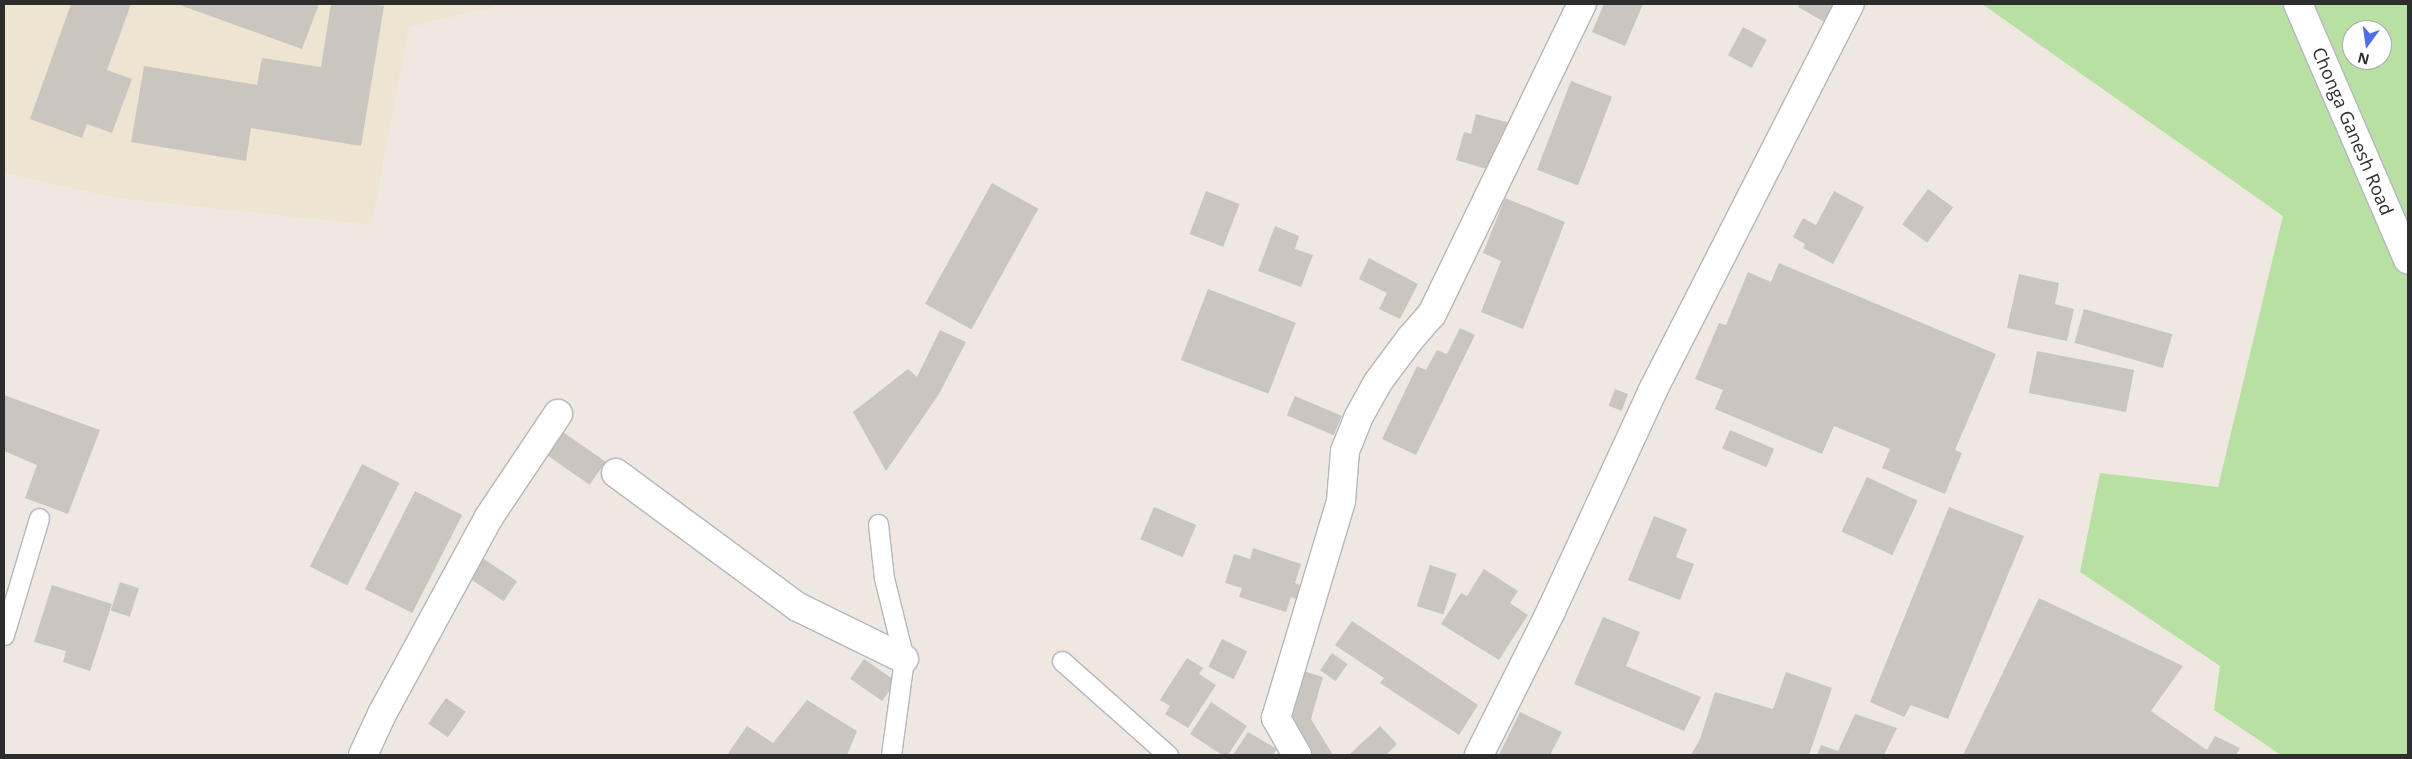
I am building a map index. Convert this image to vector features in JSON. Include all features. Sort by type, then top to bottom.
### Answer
[{"type":"street","points":[[1297,755],[1276,718],[1341,501],[1345,451],[1358,418],[1378,382],[1410,339],[1432,314],[1582,4]]},
{"type":"street","points":[[1479,755],[1551,611],[1653,390],[1850,4]]},
{"type":"street","name":"Chonga Ganesh Road","points":[[2298,4],[2408,259]]},
{"type":"street","points":[[363,755],[382,714],[489,517],[558,414]]},
{"type":"street","points":[[616,473],[798,607],[904,659]]},
{"type":"lane","points":[[4,635],[39,518]]},
{"type":"lane","points":[[878,524],[884,578],[904,659],[891,755]]},
{"type":"lane","points":[[1062,661],[1168,755]]},
{"type":"shaded area","points":[[4,4],[504,4],[409,27],[371,225],[117,198],[4,173]]},
{"type":"green space","points":[[1982,4],[2408,4],[2408,755],[2281,755],[2214,710],[2220,666],[2080,572],[2100,473],[2218,487],[2283,216]]},
{"type":"building","points":[[71,4],[131,4],[107,70],[132,79],[112,133],[87,124],[82,138],[30,119]]},
{"type":"building","points":[[177,4],[319,4],[302,49]]},
{"type":"building","points":[[331,4],[384,6],[361,146],[251,128],[246,161],[131,142],[144,66],[257,85],[262,58],[321,67]]},
{"type":"building","points":[[1604,4],[1643,4],[1625,46],[1592,32]]},
{"type":"building","points":[[1800,4],[1837,4],[1826,23],[1798,7]]},
{"type":"building","points":[[1743,27],[1767,40],[1752,68],[1728,55]]},
{"type":"building","points":[[1571,81],[1612,97],[1578,185],[1537,170]]},
{"type":"building","points":[[1476,114],[1510,123],[1497,172],[1456,160],[1464,132],[1471,134]]},
{"type":"building","points":[[992,183],[1038,209],[971,329],[925,304]]},
{"type":"building","points":[[1928,189],[1953,207],[1927,243],[1902,225]]},
{"type":"building","points":[[1206,191],[1240,204],[1223,247],[1190,234]]},
{"type":"building","points":[[1834,191],[1864,207],[1833,264],[1803,248],[1805,244],[1793,237],[1803,218],[1816,225]]},
{"type":"building","points":[[1505,198],[1565,222],[1523,329],[1481,312],[1501,261],[1483,253]]},
{"type":"building","points":[[1275,226],[1299,236],[1295,249],[1313,255],[1301,287],[1258,271]]},
{"type":"building","points":[[1369,258],[1418,284],[1400,319],[1379,309],[1387,293],[1359,279]]},
{"type":"building","points":[[1779,263],[1996,354],[1955,450],[1962,453],[1945,494],[1882,468],[1890,449],[1834,426],[1822,454],[1715,409],[1723,390],[1695,379],[1719,323],[1726,325],[1748,272],[1771,282]]},
{"type":"building","points":[[2019,274],[2059,283],[2055,304],[2074,309],[2067,341],[2007,328]]},
{"type":"building","points":[[1208,289],[1296,323],[1269,394],[1181,360]]},
{"type":"building","points":[[2084,309],[2172,334],[2163,368],[2074,343]]},
{"type":"building","points":[[1460,328],[1475,335],[1416,455],[1382,439],[1417,366],[1426,370],[1437,350],[1447,354]]},
{"type":"building","points":[[940,330],[966,342],[939,394],[886,471],[853,412],[908,369],[917,377]]},
{"type":"building","points":[[2037,351],[2134,370],[2126,412],[2029,393]]},
{"type":"building","points":[[1615,389],[1628,394],[1622,411],[1609,406]]},
{"type":"building","points":[[4,395],[100,430],[68,514],[25,498],[37,465],[4,451]]},
{"type":"building","points":[[1295,396],[1342,416],[1334,435],[1287,415]]},
{"type":"building","points":[[1730,430],[1774,449],[1766,467],[1722,448]]},
{"type":"building","points":[[563,432],[606,462],[590,485],[547,455]]},
{"type":"building","points":[[362,464],[399,483],[347,586],[310,566]]},
{"type":"building","points":[[1867,477],[1918,501],[1892,555],[1842,531]]},
{"type":"building","points":[[415,491],[462,515],[412,613],[365,589]]},
{"type":"building","points":[[1154,507],[1196,525],[1183,557],[1140,539]]},
{"type":"building","points":[[1949,507],[2024,536],[1948,719],[1911,705],[1904,717],[1870,702]]},
{"type":"building","points":[[1654,516],[1687,529],[1676,557],[1694,564],[1680,600],[1628,580]]},
{"type":"building","points":[[1253,548],[1301,564],[1295,583],[1302,586],[1298,600],[1291,597],[1286,612],[1239,597],[1242,588],[1225,583],[1234,554],[1250,559]]},
{"type":"building","points":[[478,555],[517,581],[504,601],[465,575]]},
{"type":"building","points":[[1430,565],[1457,574],[1443,615],[1417,606]]},
{"type":"building","points":[[1484,569],[1518,591],[1510,603],[1528,615],[1499,660],[1441,624],[1461,593],[1467,596]]},
{"type":"building","points":[[120,582],[139,588],[130,617],[111,611]]},
{"type":"building","points":[[52,585],[112,604],[90,671],[63,662],[66,651],[34,642]]},
{"type":"building","points":[[2039,598],[2183,666],[2151,711],[2207,750],[2215,736],[2240,748],[2236,755],[1963,755]]},
{"type":"building","points":[[1603,617],[1640,632],[1626,666],[1701,697],[1684,731],[1574,684]]},
{"type":"building","points":[[1352,621],[1478,705],[1459,735],[1380,683],[1384,678],[1335,645]]},
{"type":"building","points":[[1222,639],[1247,651],[1234,679],[1208,667]]},
{"type":"building","points":[[1332,653],[1348,664],[1336,681],[1320,670]]},
{"type":"building","points":[[1187,658],[1203,668],[1199,674],[1216,685],[1188,728],[1165,714],[1170,706],[1160,700]]},
{"type":"building","points":[[864,659],[896,681],[882,701],[850,679]]},
{"type":"building","points":[[1300,670],[1323,677],[1311,719],[1333,755],[1309,755],[1287,716]]},
{"type":"building","points":[[1786,672],[1832,688],[1809,755],[1691,755],[1700,739],[1715,692],[1773,709]]},
{"type":"building","points":[[446,698],[466,712],[448,737],[428,723]]},
{"type":"building","points":[[807,700],[857,731],[847,755],[727,755],[747,726],[773,743]]},
{"type":"building","points":[[1211,702],[1247,726],[1228,755],[1222,755],[1190,734]]},
{"type":"building","points":[[1520,712],[1562,732],[1550,755],[1499,755]]},
{"type":"building","points":[[1855,714],[1897,728],[1884,755],[1817,755],[1821,745],[1838,751]]},
{"type":"building","points":[[1380,726],[1397,744],[1386,755],[1349,755]]},
{"type":"building","points":[[1248,732],[1277,749],[1273,755],[1233,755]]}]
